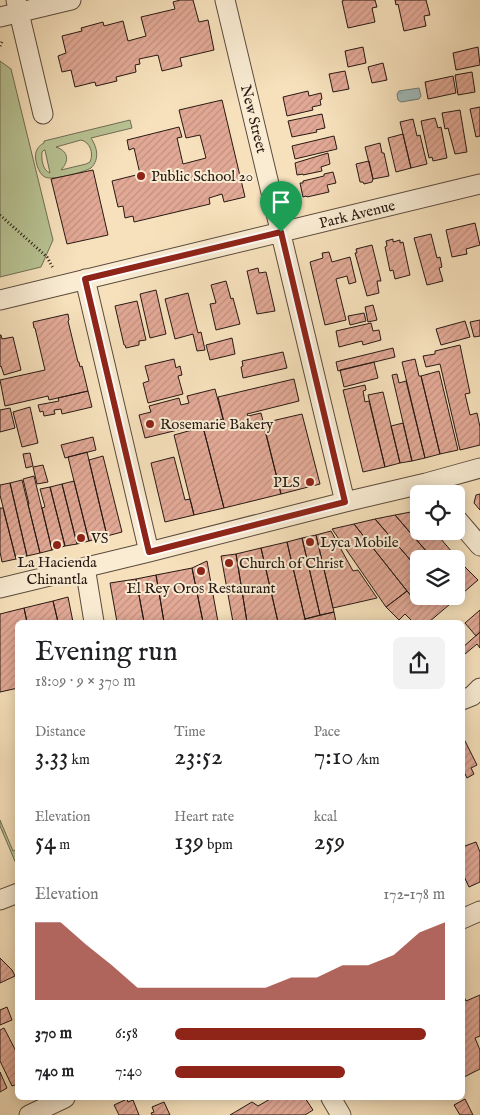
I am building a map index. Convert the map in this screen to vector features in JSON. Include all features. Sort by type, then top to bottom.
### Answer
[{"type":"street","points":[[0,17],[17,6],[71,0]]},
{"type":"street","name":"New Street","points":[[225,0],[345,502]]},
{"type":"street","points":[[17,6],[43,114]]},
{"type":"street","name":"Park Avenue","points":[[0,300],[480,184]]},
{"type":"street","points":[[85,279],[149,552]]},
{"type":"street","points":[[438,485],[480,468]]},
{"type":"street","points":[[0,588],[345,502],[410,491]]},
{"type":"street","points":[[465,528],[480,546]]},
{"type":"street","points":[[85,567],[94,620]]},
{"type":"street","points":[[465,699],[472,696],[480,688]]},
{"type":"street","points":[[0,900],[15,894]]},
{"type":"street","points":[[465,918],[480,911]]},
{"type":"street","points":[[29,1115],[61,1100]]},
{"type":"street","points":[[332,1100],[341,1115]]},
{"type":"path","points":[[0,46],[2,40]]},
{"type":"path","points":[[0,215],[47,257],[53,268]]},
{"type":"green space","points":[[0,61],[11,69],[53,240],[41,267],[0,277]]},
{"type":"green space","points":[[130,120],[132,128],[91,138],[95,145],[97,157],[91,168],[61,177],[45,177],[39,169],[36,162],[36,152],[44,141]],"holes":[[[81,140],[87,143],[90,148],[92,155],[90,162],[61,170],[67,159],[65,153],[56,147]],[[45,150],[50,173],[43,164],[42,152]]]},
{"type":"green space","points":[[0,820],[13,851],[15,850],[15,861],[0,826]]},
{"type":"water","points":[[419,88],[421,96],[419,99],[401,102],[398,100],[397,94],[399,91]]},
{"type":"building","points":[[193,0],[199,22],[208,20],[214,50],[180,58],[182,66],[162,71],[158,55],[139,59],[140,64],[135,65],[136,72],[116,77],[117,81],[96,86],[95,82],[75,87],[71,70],[62,72],[58,56],[66,53],[62,36],[82,31],[81,28],[103,22],[104,26],[123,21],[128,41],[146,36],[141,17],[175,9],[173,2]]},
{"type":"building","points":[[375,0],[377,7],[372,8],[375,22],[348,28],[342,1]]},
{"type":"building","points":[[395,0],[426,0],[430,15],[424,16],[426,26],[404,31],[398,4],[396,5]]},
{"type":"building","points":[[363,47],[366,63],[348,67],[345,51]]},
{"type":"building","points":[[478,47],[480,65],[456,70],[453,53]]},
{"type":"building","points":[[383,63],[387,80],[372,83],[368,67]]},
{"type":"building","points":[[345,71],[349,89],[333,92],[329,74]]},
{"type":"building","points":[[472,72],[475,92],[458,95],[455,75]]},
{"type":"building","points":[[453,76],[456,93],[428,99],[425,82]]},
{"type":"building","points":[[308,91],[309,96],[321,93],[321,105],[312,107],[313,110],[287,116],[283,97]]},
{"type":"building","points":[[222,100],[245,197],[224,202],[222,194],[209,198],[210,204],[134,222],[133,216],[125,218],[123,206],[118,207],[112,181],[140,174],[134,148],[129,150],[127,140],[179,127],[182,137],[177,138],[183,164],[206,158],[200,135],[186,138],[179,110]]},
{"type":"building","points":[[480,107],[480,136],[476,137],[470,109]]},
{"type":"building","points":[[460,110],[467,152],[455,154],[448,128],[445,129],[442,113]]},
{"type":"building","points":[[322,114],[325,128],[316,130],[317,132],[292,137],[288,121]]},
{"type":"building","points":[[435,118],[438,128],[441,127],[447,158],[433,161],[432,157],[429,158],[421,121]]},
{"type":"building","points":[[413,119],[417,136],[420,135],[427,164],[411,168],[400,122]]},
{"type":"building","points":[[403,134],[411,168],[396,172],[388,138]]},
{"type":"building","points":[[334,136],[337,149],[295,159],[292,146]]},
{"type":"building","points":[[380,143],[389,176],[373,179],[365,147]]},
{"type":"building","points":[[328,153],[330,164],[321,167],[322,171],[297,175],[295,163]]},
{"type":"building","points":[[369,161],[373,179],[372,182],[364,184],[360,182],[356,164]]},
{"type":"building","points":[[93,170],[108,235],[67,244],[51,179]]},
{"type":"building","points":[[333,172],[336,183],[327,185],[329,192],[303,197],[300,183]]},
{"type":"building","points":[[475,223],[480,245],[466,249],[467,254],[452,257],[446,230]]},
{"type":"building","points":[[431,234],[437,258],[440,257],[442,267],[439,268],[443,281],[427,285],[414,238]]},
{"type":"building","points":[[393,239],[393,242],[400,240],[400,243],[403,242],[410,275],[395,279],[393,270],[390,271],[385,247],[387,246],[386,241]]},
{"type":"building","points":[[372,245],[381,281],[377,281],[379,293],[367,296],[355,253],[357,253],[356,249]]},
{"type":"building","points":[[329,252],[332,262],[350,257],[356,282],[349,284],[347,276],[336,279],[346,320],[325,325],[310,262],[323,258],[322,253]]},
{"type":"building","points":[[258,268],[259,273],[266,272],[275,311],[257,314],[247,271]]},
{"type":"building","points":[[226,281],[240,324],[216,330],[210,304],[216,303],[211,285]]},
{"type":"building","points":[[156,290],[166,334],[150,338],[140,294]]},
{"type":"building","points":[[188,293],[198,333],[201,332],[205,350],[197,351],[193,334],[175,339],[165,299]]},
{"type":"building","points":[[137,301],[146,340],[139,341],[139,345],[126,348],[115,306]]},
{"type":"building","points":[[373,305],[377,320],[368,322],[365,307]]},
{"type":"building","points":[[364,313],[366,321],[350,325],[348,316]]},
{"type":"building","points":[[68,314],[78,362],[80,367],[82,366],[88,391],[49,400],[48,396],[5,406],[0,380],[45,370],[33,322]]},
{"type":"building","points":[[480,320],[480,336],[474,337],[470,322]]},
{"type":"building","points":[[465,321],[470,337],[441,345],[436,329]]},
{"type":"building","points":[[371,323],[373,331],[379,330],[381,340],[363,345],[362,341],[339,347],[336,331]]},
{"type":"building","points":[[0,335],[2,339],[13,337],[21,370],[4,375],[0,367]]},
{"type":"building","points":[[232,338],[235,354],[210,360],[206,345]]},
{"type":"building","points":[[460,345],[470,393],[465,394],[470,415],[477,413],[480,427],[480,445],[460,450],[440,364],[426,367],[423,356],[435,354],[435,351]]},
{"type":"building","points":[[393,348],[395,357],[338,371],[336,362]]},
{"type":"building","points":[[283,352],[287,368],[243,378],[242,361]]},
{"type":"building","points":[[174,359],[176,368],[180,366],[182,375],[178,376],[183,394],[148,403],[143,383],[149,381],[145,366]]},
{"type":"building","points":[[415,359],[440,454],[425,458],[402,362]]},
{"type":"building","points":[[374,362],[378,378],[344,387],[340,370]]},
{"type":"building","points":[[439,371],[458,450],[440,454],[421,376]]},
{"type":"building","points":[[397,374],[399,383],[406,381],[425,458],[412,461],[392,375]]},
{"type":"building","points":[[294,379],[299,401],[247,414],[248,416],[261,413],[281,494],[224,508],[203,427],[224,422],[218,397]]},
{"type":"building","points":[[365,385],[366,390],[363,391],[365,402],[369,401],[385,467],[363,472],[343,390]]},
{"type":"building","points":[[215,389],[223,419],[145,438],[139,415],[151,412],[149,406],[179,398],[181,405],[189,403],[187,396]]},
{"type":"building","points":[[88,391],[92,407],[62,414],[61,409],[54,410],[55,414],[44,416],[43,411],[40,412],[38,405],[59,401],[58,398]]},
{"type":"building","points":[[383,392],[400,463],[385,467],[368,395]]},
{"type":"building","points":[[30,407],[38,443],[22,447],[13,412]]},
{"type":"building","points":[[10,408],[15,428],[0,432],[0,410]]},
{"type":"building","points":[[302,414],[320,484],[281,494],[263,423]]},
{"type":"building","points":[[403,423],[412,461],[400,463],[391,426]]},
{"type":"building","points":[[203,427],[224,508],[194,515],[174,435]]},
{"type":"building","points":[[93,437],[96,450],[65,458],[61,445]]},
{"type":"building","points":[[87,452],[107,536],[89,541],[68,457]]},
{"type":"building","points":[[30,453],[33,466],[26,468],[23,454]]},
{"type":"building","points":[[103,456],[122,532],[107,536],[89,460]]},
{"type":"building","points":[[174,457],[185,500],[190,499],[194,515],[165,522],[151,463]]},
{"type":"building","points":[[43,465],[48,482],[37,484],[33,467]]},
{"type":"building","points":[[34,476],[52,550],[40,553],[23,479]]},
{"type":"building","points":[[22,480],[40,553],[27,556],[10,483]]},
{"type":"building","points":[[74,481],[89,541],[77,544],[62,484]]},
{"type":"building","points":[[10,483],[27,556],[16,559],[0,495],[0,485]]},
{"type":"building","points":[[62,484],[77,544],[65,546],[50,487]]},
{"type":"building","points":[[50,487],[65,546],[52,550],[42,508],[45,507],[40,489]]},
{"type":"building","points":[[480,494],[480,510],[474,503],[476,495]]},
{"type":"building","points":[[0,508],[3,508],[16,559],[2,562],[0,552]]},
{"type":"building","points":[[410,512],[410,532],[395,515]]},
{"type":"building","points":[[395,515],[410,532],[410,540],[417,540],[425,550],[410,550],[410,560],[375,519]]},
{"type":"building","points":[[375,519],[410,560],[410,594],[407,591],[354,524]]},
{"type":"building","points":[[354,524],[407,591],[386,607],[332,529]]},
{"type":"building","points":[[331,531],[353,571],[358,570],[377,598],[333,608],[316,535]]},
{"type":"building","points":[[316,535],[334,612],[320,615],[302,538]]},
{"type":"building","points":[[302,538],[320,615],[305,619],[287,542]]},
{"type":"building","points":[[417,540],[442,540],[450,550],[425,550]]},
{"type":"building","points":[[287,542],[306,620],[278,620],[261,548]]},
{"type":"building","points":[[261,548],[278,620],[247,620],[236,554]]},
{"type":"building","points":[[236,554],[247,620],[233,620],[221,556]]},
{"type":"building","points":[[207,561],[218,620],[203,620],[192,568]]},
{"type":"building","points":[[465,567],[478,580],[465,591]]},
{"type":"building","points":[[192,568],[203,620],[164,620],[156,575]]},
{"type":"building","points":[[156,575],[164,620],[144,620],[136,579]]},
{"type":"building","points":[[136,579],[144,620],[117,620],[110,583]]},
{"type":"building","points":[[407,591],[410,594],[410,605],[449,605],[431,620],[411,620],[405,614],[399,620],[386,607]]},
{"type":"building","points":[[68,597],[73,620],[58,620],[53,601]]},
{"type":"building","points":[[53,601],[58,620],[27,620],[24,608]]},
{"type":"building","points":[[24,608],[27,620],[15,620],[15,689],[0,692],[0,614]]},
{"type":"building","points":[[480,610],[480,632],[476,636],[465,623]]},
{"type":"building","points":[[334,612],[336,620],[305,620]]},
{"type":"building","points":[[480,632],[480,648],[477,644],[465,654],[465,645]]},
{"type":"building","points":[[465,741],[477,765],[471,768],[474,774],[467,778],[465,774]]},
{"type":"building","points":[[476,842],[480,852],[480,882],[469,887],[465,878],[465,846]]},
{"type":"building","points":[[0,958],[12,970],[15,976],[0,983]]},
{"type":"building","points":[[480,995],[480,1036],[475,1038],[480,1050],[480,1069],[465,1076],[465,999],[466,1001]]},
{"type":"building","points":[[7,1007],[12,1020],[0,1025],[0,1010]]},
{"type":"building","points":[[4,1028],[15,1049],[15,1085],[12,1086],[0,1061],[0,1030]]},
{"type":"building","points":[[0,1072],[7,1088],[0,1092]]},
{"type":"building","points":[[465,1099],[473,1115],[460,1115],[454,1105]]},
{"type":"building","points":[[125,1100],[128,1102],[133,1100],[139,1115],[119,1115],[114,1105]]},
{"type":"building","points":[[268,1100],[306,1100],[313,1110],[305,1115],[230,1115],[252,1102],[258,1106]]},
{"type":"building","points":[[164,1102],[170,1115],[152,1115],[151,1113],[154,1112],[152,1107]]},
{"type":"place","name":"Public School 20","points":[[141,176]]},
{"type":"place","name":"Rosemarie Bakery","points":[[150,424]]},
{"type":"place","name":"PLS","points":[[310,482]]},
{"type":"place","name":"VS","points":[[81,538]]},
{"type":"place","name":"Lyca Mobile","points":[[310,542]]},
{"type":"place","name":"La Hacienda Chinantla","points":[[57,545]]},
{"type":"place","name":"Church of Christ","points":[[229,563]]},
{"type":"place","name":"El Rey Oros Restaurant","points":[[201,571]]},
{"type":"route","points":[[281,232],[345,502],[149,552],[85,279],[281,232]]}]
